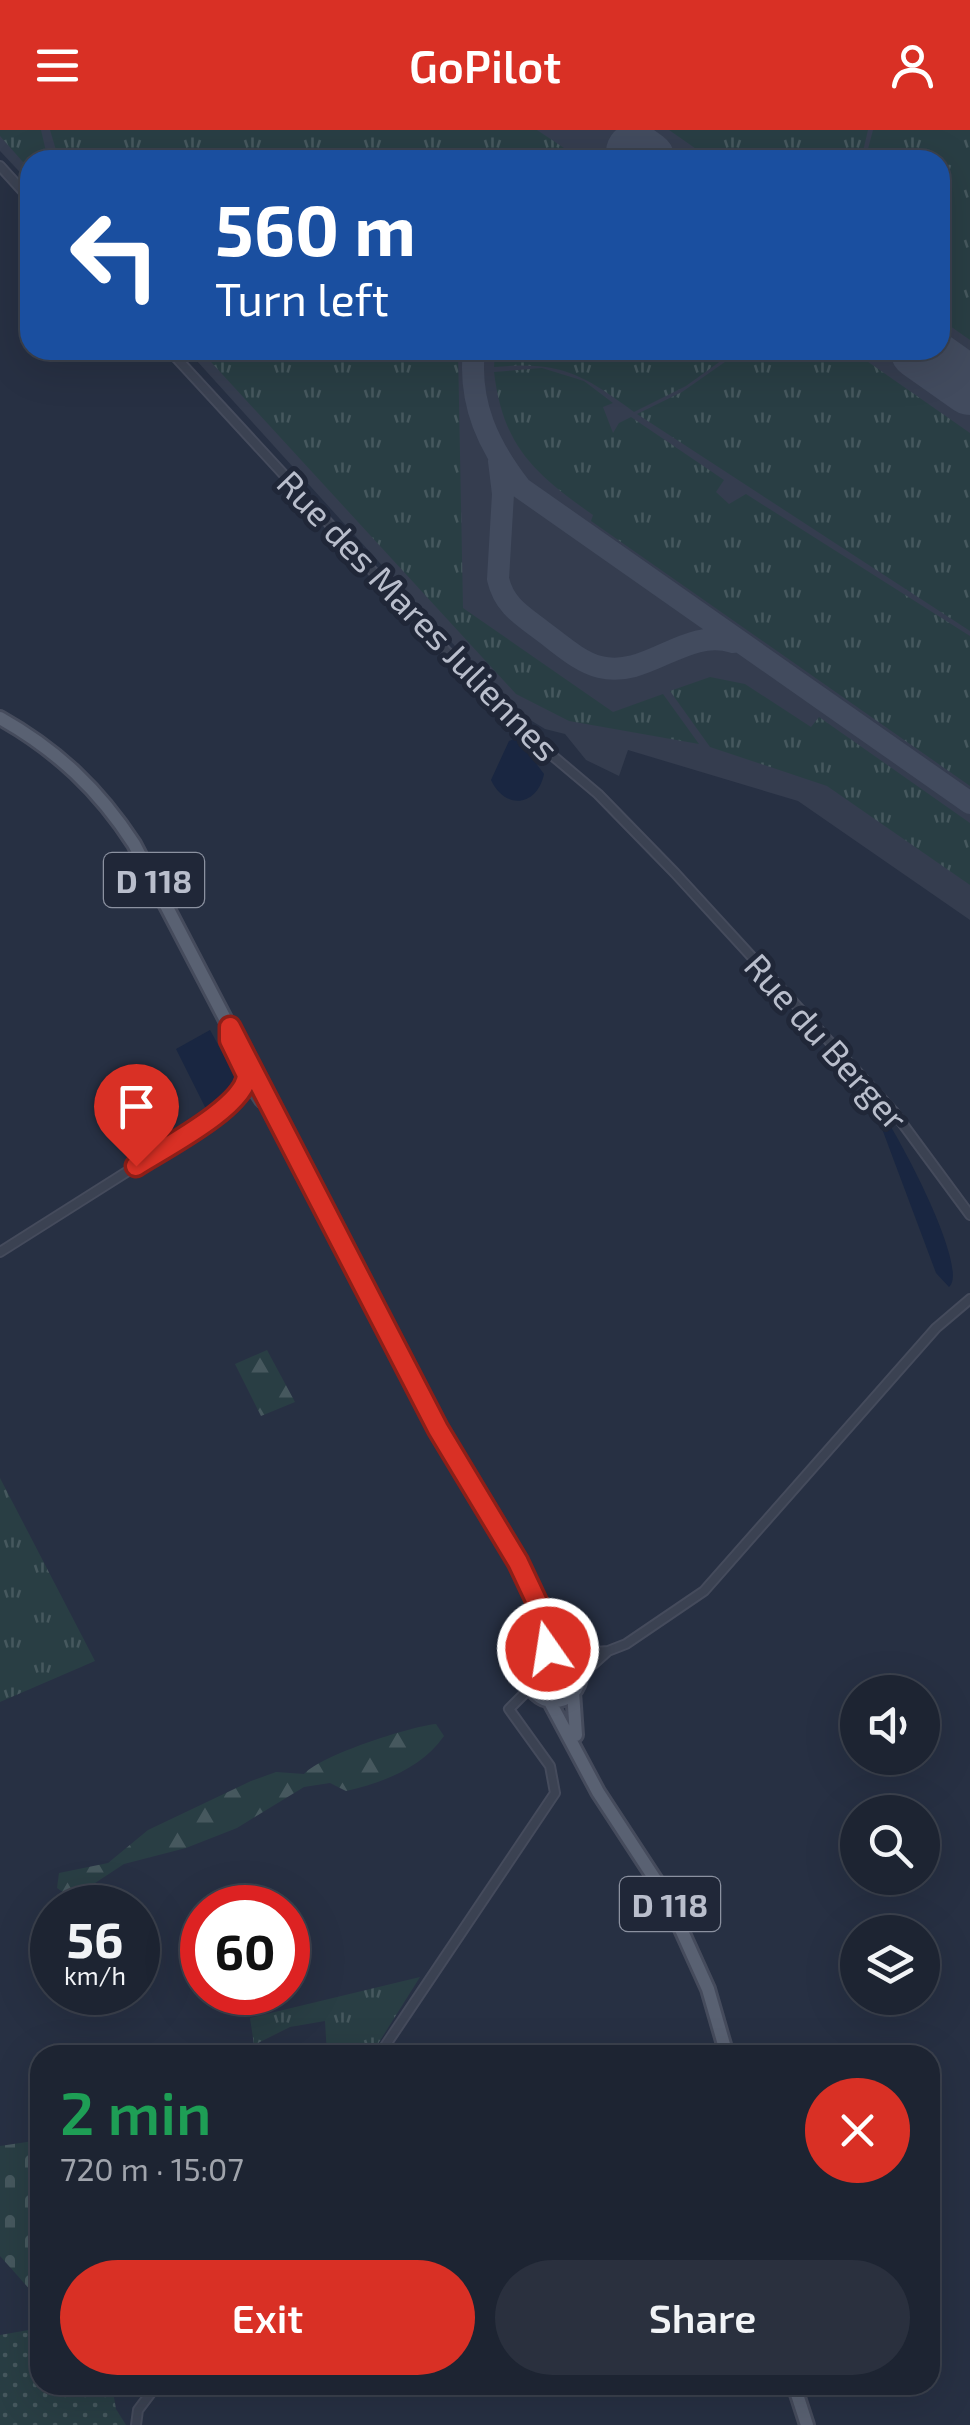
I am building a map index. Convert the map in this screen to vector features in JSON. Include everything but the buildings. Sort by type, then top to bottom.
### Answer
[{"type":"main road","name":"D 118","points":[[0,718],[66,763],[114,813],[230,1027],[438,1429],[564,1652]]},
{"type":"main road","points":[[230,1027],[230,1040],[247,1075],[242,1092]]},
{"type":"main road","points":[[242,1092],[254,1088],[276,1128],[285,1133]]},
{"type":"main road","name":"D 118","points":[[530,1588],[538,1627],[536,1656]]},
{"type":"main road","points":[[564,1652],[580,1676],[573,1692],[550,1700],[531,1688],[528,1672],[536,1656],[564,1652]]},
{"type":"main road","name":"D 118","points":[[573,1692],[572,1718],[586,1766]]},
{"type":"main road","name":"D 118","points":[[550,1700],[598,1792],[666,1896],[691,1946],[724,2045]]},
{"type":"main road","points":[[796,2395],[804,2425]]},
{"type":"street","points":[[0,166],[20,188]]},
{"type":"street","name":"Rue des Mares Juliennes","points":[[178,360],[509,719],[598,794],[675,872]]},
{"type":"street","name":"Rue du Berger","points":[[675,872],[894,1112],[970,1215]]},
{"type":"street","points":[[0,1252],[204,1123],[242,1092]]},
{"type":"street","points":[[580,1676],[608,1651],[665,1622],[704,1592],[929,1336],[970,1299]]},
{"type":"street","points":[[564,1652],[608,1651]]},
{"type":"street","points":[[386,2045],[555,1794],[550,1766],[509,1709],[531,1688]]},
{"type":"street","points":[[136,2425],[138,2410],[149,2395]]},
{"type":"shaded area","points":[[0,130],[970,130],[970,920],[798,801],[628,750],[619,776],[586,760],[565,734],[545,729],[512,709],[196,360],[950,360],[950,150],[20,150],[20,172],[0,151]]},
{"type":"shaded area","points":[[517,738],[544,774],[535,793],[520,801],[504,796],[491,780],[509,741]]},
{"type":"shaded area","points":[[210,1030],[240,1085],[206,1109],[176,1049]]},
{"type":"shaded area","points":[[880,1110],[916,1173],[942,1231],[953,1276],[949,1287],[936,1273],[878,1118]]},
{"type":"green space","points":[[0,130],[41,130],[46,150],[20,150],[20,159],[0,136]]},
{"type":"green space","points":[[50,130],[537,130],[567,150],[56,150]]},
{"type":"green space","points":[[669,130],[868,130],[863,150],[698,150]]},
{"type":"green space","points":[[873,130],[970,130],[970,340],[950,326],[950,150],[868,150]]},
{"type":"green space","points":[[209,360],[458,360],[463,608],[613,712],[663,694],[699,744],[569,721],[516,694]]},
{"type":"green space","points":[[494,360],[722,360],[686,386],[634,412],[570,373],[537,366],[494,367]]},
{"type":"green space","points":[[728,360],[865,360],[970,433],[970,631],[637,414],[682,392]]},
{"type":"green space","points":[[542,368],[584,381],[613,403],[603,407],[613,433],[619,423],[631,417],[724,480],[716,492],[729,504],[746,494],[970,636],[970,786],[591,521],[593,515],[539,472],[505,420],[494,372]]},
{"type":"green space","points":[[710,677],[745,684],[811,727],[819,717],[970,823],[970,885],[827,786],[710,747],[670,691]]},
{"type":"green space","points":[[267,1350],[295,1402],[261,1416],[235,1364]]},
{"type":"green space","points":[[0,1478],[95,1661],[0,1702]]},
{"type":"green space","points":[[553,1655],[567,1661],[573,1675],[567,1689],[553,1695],[539,1689],[533,1675],[539,1661]]},
{"type":"green space","points":[[436,1724],[444,1736],[424,1757],[387,1779],[346,1791],[330,1783],[304,1787],[237,1828],[186,1848],[124,1864],[92,1885],[57,1885],[59,1873],[108,1863],[148,1830],[251,1781],[276,1772],[304,1774],[328,1759],[406,1730]]},
{"type":"green space","points":[[420,1977],[377,2045],[326,2045],[325,2021],[290,2027],[254,2045],[250,2018],[310,2015],[310,2004]]},
{"type":"green space","points":[[30,2142],[30,2290],[0,2256],[0,2146]]},
{"type":"green space","points":[[30,2330],[30,2395],[114,2395],[116,2409],[126,2425],[0,2425],[0,2335]]},
{"type":"taxiway","points":[[474,360],[474,389],[483,424],[499,457],[521,488],[970,803]]},
{"type":"taxiway","points":[[499,461],[503,494],[498,579],[509,603],[527,619],[577,657],[592,665],[617,669],[699,641],[733,642]]},
{"type":"runway","points":[[933,360],[970,386]]},
{"type":"route","points":[[136,1166],[204,1123],[242,1092],[247,1075],[230,1040],[230,1027],[438,1429],[518,1562],[546,1629],[559,1649],[548,1649]]}]
